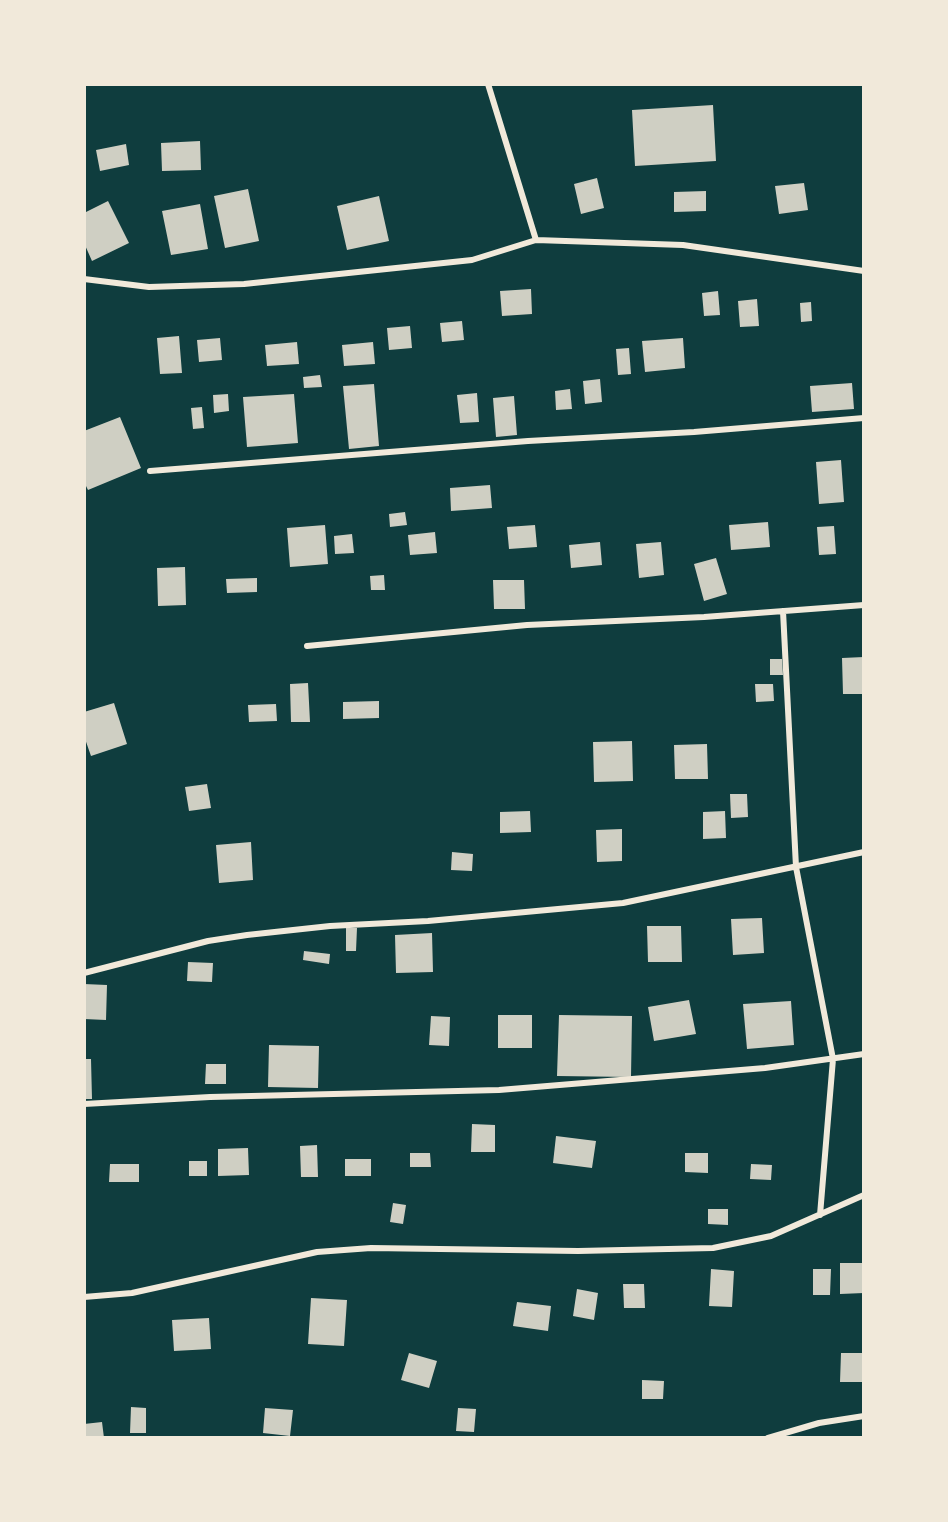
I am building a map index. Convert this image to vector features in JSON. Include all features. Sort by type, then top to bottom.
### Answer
[{"type":"street","points":[[488,84],[536,240]]},
{"type":"street","points":[[84,279],[149,287],[244,284],[472,260],[536,240],[682,245],[864,271]]},
{"type":"street","points":[[150,471],[528,441],[694,432],[864,418]]},
{"type":"street","points":[[307,646],[527,626],[864,605]]},
{"type":"street","points":[[783,611],[796,867],[833,1059],[820,1215]]},
{"type":"street","points":[[84,973],[228,938],[330,926],[440,920],[623,903],[864,852]]},
{"type":"street","points":[[84,1104],[210,1096],[499,1090],[765,1068],[864,1054]]},
{"type":"street","points":[[84,1297],[132,1293],[317,1252],[371,1248],[578,1251],[713,1248],[771,1236],[850,1199],[864,1195]]},
{"type":"street","points":[[768,1438],[819,1423],[864,1416]]},
{"type":"building","points":[[713,105],[716,161],[635,166],[632,110]]},
{"type":"building","points":[[200,141],[201,170],[162,171],[161,143]]},
{"type":"building","points":[[126,144],[129,165],[100,171],[96,150]]},
{"type":"building","points":[[597,178],[604,208],[581,214],[574,184]]},
{"type":"building","points":[[804,183],[808,210],[779,214],[775,186]]},
{"type":"building","points":[[248,189],[259,241],[225,248],[214,196]]},
{"type":"building","points":[[706,191],[706,211],[674,212],[674,192]]},
{"type":"building","points":[[379,196],[389,241],[347,250],[337,206]]},
{"type":"building","points":[[108,201],[129,243],[92,261],[84,243],[84,213]]},
{"type":"building","points":[[200,204],[208,249],[171,255],[162,211]]},
{"type":"building","points":[[531,289],[532,314],[502,316],[500,291]]},
{"type":"building","points":[[718,291],[720,315],[704,316],[702,293]]},
{"type":"building","points":[[757,299],[759,326],[740,327],[738,301]]},
{"type":"building","points":[[811,302],[812,321],[801,322],[800,303]]},
{"type":"building","points":[[462,321],[464,340],[442,342],[440,323]]},
{"type":"building","points":[[410,326],[412,348],[389,350],[387,328]]},
{"type":"building","points":[[179,336],[182,373],[160,374],[157,338]]},
{"type":"building","points":[[220,338],[222,360],[199,362],[197,340]]},
{"type":"building","points":[[683,338],[685,368],[645,372],[642,341]]},
{"type":"building","points":[[297,342],[299,364],[267,366],[265,345]]},
{"type":"building","points":[[373,342],[375,364],[344,366],[342,345]]},
{"type":"building","points":[[629,348],[631,374],[618,375],[616,349]]},
{"type":"building","points":[[320,375],[322,387],[304,388],[303,377]]},
{"type":"building","points":[[600,379],[602,402],[585,404],[583,381]]},
{"type":"building","points":[[852,383],[854,409],[812,412],[810,386]]},
{"type":"building","points":[[374,384],[379,446],[349,449],[343,386]]},
{"type":"building","points":[[570,389],[572,409],[556,410],[555,391]]},
{"type":"building","points":[[477,393],[479,422],[460,423],[457,395]]},
{"type":"building","points":[[228,394],[229,411],[214,413],[213,395]]},
{"type":"building","points":[[294,394],[298,443],[247,447],[243,397]]},
{"type":"building","points":[[514,396],[517,435],[496,437],[493,398]]},
{"type":"building","points":[[202,407],[204,428],[193,429],[191,408]]},
{"type":"building","points":[[120,417],[141,468],[88,490],[84,482],[84,431]]},
{"type":"building","points":[[841,460],[844,502],[819,504],[816,462]]},
{"type":"building","points":[[490,485],[492,508],[451,511],[450,488]]},
{"type":"building","points":[[405,512],[407,525],[390,527],[389,514]]},
{"type":"building","points":[[768,522],[770,547],[731,550],[729,525]]},
{"type":"building","points":[[325,525],[328,564],[290,567],[287,528]]},
{"type":"building","points":[[535,525],[537,547],[509,549],[507,527]]},
{"type":"building","points":[[834,526],[836,554],[819,555],[817,527]]},
{"type":"building","points":[[435,532],[437,553],[410,555],[408,535]]},
{"type":"building","points":[[352,534],[354,553],[335,554],[334,536]]},
{"type":"building","points":[[600,542],[602,565],[571,568],[569,545]]},
{"type":"building","points":[[661,542],[664,575],[639,578],[636,544]]},
{"type":"building","points":[[716,558],[727,594],[704,601],[694,564]]},
{"type":"building","points":[[185,567],[186,605],[158,606],[157,568]]},
{"type":"building","points":[[384,575],[385,590],[371,590],[370,576]]},
{"type":"building","points":[[257,578],[257,592],[227,593],[226,579]]},
{"type":"building","points":[[493,580],[524,580],[525,609],[494,609]]},
{"type":"building","points":[[864,657],[864,694],[843,694],[842,658]]},
{"type":"building","points":[[770,659],[782,659],[783,675],[770,675]]},
{"type":"building","points":[[308,683],[310,722],[291,722],[290,684]]},
{"type":"building","points":[[755,684],[773,684],[774,701],[756,702]]},
{"type":"building","points":[[379,701],[379,718],[343,719],[343,702]]},
{"type":"building","points":[[114,703],[127,744],[91,756],[84,736],[84,712]]},
{"type":"building","points":[[276,704],[277,721],[249,722],[248,705]]},
{"type":"building","points":[[632,741],[633,781],[594,782],[593,742]]},
{"type":"building","points":[[707,744],[708,779],[675,779],[674,745]]},
{"type":"building","points":[[207,784],[211,808],[189,811],[185,787]]},
{"type":"building","points":[[730,794],[747,794],[748,817],[731,818]]},
{"type":"building","points":[[530,811],[531,832],[500,833],[500,812]]},
{"type":"building","points":[[725,811],[726,838],[703,839],[703,812]]},
{"type":"building","points":[[622,829],[622,861],[597,862],[596,830]]},
{"type":"building","points":[[251,842],[253,880],[219,883],[216,845]]},
{"type":"building","points":[[452,852],[473,854],[472,871],[451,870]]},
{"type":"building","points":[[762,918],[764,953],[733,955],[731,919]]},
{"type":"building","points":[[647,926],[681,926],[682,962],[648,962]]},
{"type":"building","points":[[346,928],[357,928],[356,951],[346,951]]},
{"type":"building","points":[[432,933],[433,972],[396,973],[395,935]]},
{"type":"building","points":[[304,951],[330,954],[329,964],[303,960]]},
{"type":"building","points":[[188,962],[213,963],[212,982],[187,981]]},
{"type":"building","points":[[84,984],[107,985],[106,1020],[84,1019]]},
{"type":"building","points":[[689,1000],[696,1034],[654,1041],[648,1007]]},
{"type":"building","points":[[791,1001],[794,1045],[747,1049],[743,1004]]},
{"type":"building","points":[[498,1015],[532,1015],[532,1048],[498,1048]]},
{"type":"building","points":[[559,1015],[632,1016],[631,1077],[557,1076]]},
{"type":"building","points":[[431,1016],[450,1017],[449,1046],[429,1045]]},
{"type":"building","points":[[269,1045],[319,1046],[318,1088],[268,1087]]},
{"type":"building","points":[[84,1059],[91,1059],[92,1099],[84,1099]]},
{"type":"building","points":[[206,1064],[226,1064],[226,1084],[205,1084]]},
{"type":"building","points":[[472,1124],[495,1125],[495,1152],[471,1152]]},
{"type":"building","points":[[556,1136],[596,1141],[592,1168],[553,1163]]},
{"type":"building","points":[[317,1145],[318,1177],[301,1177],[300,1146]]},
{"type":"building","points":[[248,1148],[249,1175],[218,1176],[218,1149]]},
{"type":"building","points":[[410,1153],[430,1153],[431,1167],[410,1167]]},
{"type":"building","points":[[685,1153],[708,1153],[708,1173],[685,1172]]},
{"type":"building","points":[[345,1159],[371,1159],[371,1176],[345,1176]]},
{"type":"building","points":[[189,1161],[207,1161],[207,1176],[189,1176]]},
{"type":"building","points":[[110,1164],[139,1164],[139,1182],[109,1182]]},
{"type":"building","points":[[751,1164],[772,1165],[771,1180],[750,1179]]},
{"type":"building","points":[[393,1203],[406,1205],[403,1224],[390,1222]]},
{"type":"building","points":[[708,1209],[728,1209],[728,1225],[708,1224]]},
{"type":"building","points":[[840,1263],[864,1263],[864,1293],[840,1294]]},
{"type":"building","points":[[711,1269],[734,1271],[732,1307],[709,1306]]},
{"type":"building","points":[[813,1269],[831,1269],[830,1295],[813,1295]]},
{"type":"building","points":[[623,1284],[644,1284],[645,1308],[624,1308]]},
{"type":"building","points":[[577,1289],[598,1293],[594,1320],[573,1316]]},
{"type":"building","points":[[311,1298],[347,1300],[344,1346],[308,1344]]},
{"type":"building","points":[[517,1302],[551,1306],[548,1331],[513,1326]]},
{"type":"building","points":[[209,1318],[211,1349],[174,1351],[172,1320]]},
{"type":"building","points":[[409,1353],[437,1361],[429,1388],[401,1380]]},
{"type":"building","points":[[841,1353],[864,1353],[864,1382],[840,1382]]},
{"type":"building","points":[[642,1380],[664,1381],[663,1399],[642,1399]]},
{"type":"building","points":[[131,1407],[146,1408],[146,1433],[130,1433]]},
{"type":"building","points":[[265,1408],[293,1410],[290,1436],[263,1433]]},
{"type":"building","points":[[458,1408],[476,1409],[474,1432],[456,1431]]},
{"type":"building","points":[[102,1422],[104,1438],[84,1438],[84,1424]]}]
